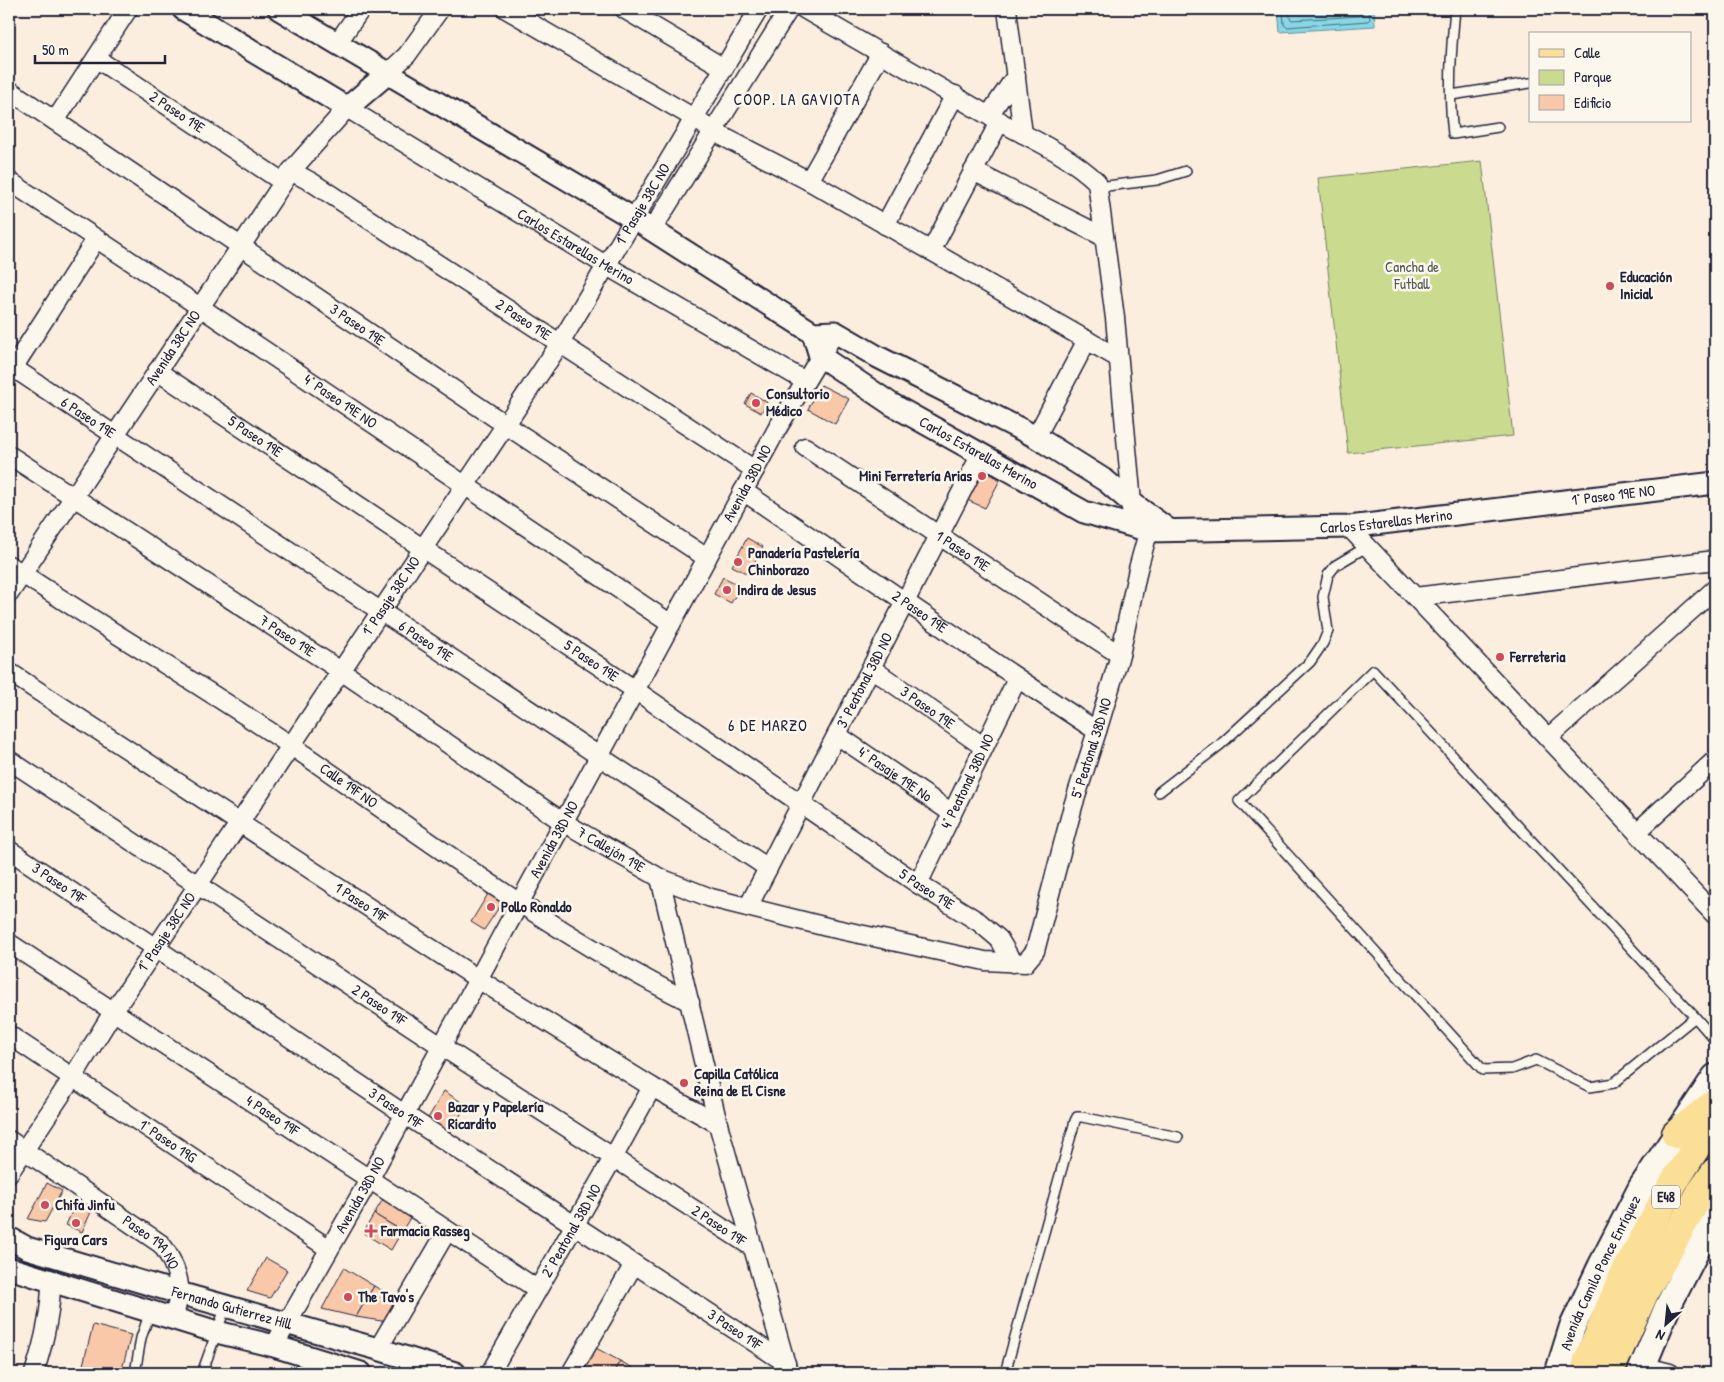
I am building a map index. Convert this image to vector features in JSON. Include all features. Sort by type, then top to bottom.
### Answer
[{"type":"main road","name":"Avenida Camilo Ponce Enríquez","points":[[1558,1373],[1572,1328],[1641,1188],[1715,1077]]},
{"type":"main road","points":[[1676,1134],[1715,1103]]},
{"type":"main road","name":"Avenida Camilo Ponce Enríquez","points":[[1609,1373],[1633,1285],[1674,1182],[1715,1118]]},
{"type":"main road","name":"Avenida Camilo Ponce Enríquez","points":[[1585,1373],[1588,1360],[1633,1285],[1708,1181]]},
{"type":"main road","points":[[1641,1370],[1667,1308],[1708,1181]]},
{"type":"street","points":[[55,121],[128,9]]},
{"type":"street","name":"Carlos Estarellas Merino","points":[[182,9],[607,266],[806,381]]},
{"type":"street","points":[[279,9],[634,218],[814,333],[835,332],[878,357],[1036,437],[1106,481],[1156,526]]},
{"type":"street","points":[[338,42],[361,9]]},
{"type":"street","points":[[347,108],[407,56],[440,9]]},
{"type":"street","points":[[506,9],[694,118],[714,132],[809,181],[1118,358]]},
{"type":"street","points":[[624,9],[724,68]]},
{"type":"street","name":"1° Pasaje 38C NO","points":[[9,1173],[16,1145],[73,1077],[113,1012],[559,345],[759,9]]},
{"type":"street","name":"1° Pasaje 38C NO","points":[[652,230],[789,9]]},
{"type":"street","points":[[804,9],[1082,168],[1097,182],[1115,318],[1132,503],[1128,525]]},
{"type":"street","points":[[1007,9],[1023,134]]},
{"type":"street","points":[[809,181],[881,53]]},
{"type":"street","name":"2 Paseo 19E","points":[[97,59],[287,177],[313,183],[559,345],[754,470]]},
{"type":"street","points":[[931,251],[973,171],[994,118],[1016,76]]},
{"type":"street","name":"3 Paseo 19E","points":[[9,90],[707,558]]},
{"type":"street","points":[[885,225],[954,95]]},
{"type":"street","name":"Avenida 38C NO","points":[[9,594],[15,569],[73,497],[287,177],[347,108]]},
{"type":"street","points":[[973,171],[1104,236]]},
{"type":"street","name":"4° Paseo 19E NO","points":[[9,181],[200,307],[671,624]]},
{"type":"street","points":[[11,366],[96,239]]},
{"type":"street","name":"Avenida 38D NO","points":[[274,1346],[368,1180],[754,470],[835,332]]},
{"type":"street","points":[[814,333],[820,356]]},
{"type":"street","points":[[1036,437],[1087,340]]},
{"type":"street","name":"Carlos Estarellas Merino","points":[[820,356],[891,404],[1084,512],[1128,525],[1349,527],[1513,508]]},
{"type":"street","name":"6 Paseo 19E","points":[[11,366],[768,868]]},
{"type":"street","name":"5 Paseo 19E","points":[[157,371],[635,690],[918,884],[979,922],[999,939],[1013,963]]},
{"type":"street","name":"1 Paseo 19E","points":[[805,447],[1120,655]]},
{"type":"street","name":"3° Peatonal 38D NO","points":[[748,907],[981,454]]},
{"type":"street","name":"7 Paseo 19E","points":[[9,455],[341,671],[563,822]]},
{"type":"street","name":"1° Paseo 19E NO","points":[[1513,508],[1715,483]]},
{"type":"street","name":"2 Paseo 19E","points":[[743,491],[906,601],[1017,679],[1097,731]]},
{"type":"street","name":"5° Peatonal 38D NO","points":[[1013,963],[1026,963],[1034,951],[1073,806],[1120,655],[1138,569],[1156,526]]},
{"type":"street","points":[[1349,527],[1369,546],[1715,915]]},
{"type":"street","points":[[1415,597],[1715,560]]},
{"type":"street","name":"Calle 19F NO","points":[[15,569],[291,746],[519,904],[652,983],[690,1002]]},
{"type":"street","points":[[1548,738],[1715,589]]},
{"type":"street","name":"3 Paseo 19E","points":[[871,668],[984,747]]},
{"type":"street","name":"1 Paseo 19F","points":[[9,672],[478,979],[652,1087],[718,1124]]},
{"type":"street","name":"4° Peatonal 38D NO","points":[[918,884],[1017,679]]},
{"type":"street","name":"4° Pasaje 19E No","points":[[836,735],[952,813]]},
{"type":"street","name":"2 Paseo 19F","points":[[9,760],[441,1046],[752,1247]]},
{"type":"street","points":[[1637,832],[1715,760]]},
{"type":"street","name":"7 Callejón 19E","points":[[563,822],[660,878],[711,898],[836,929],[985,961],[1013,963]]},
{"type":"street","name":"3 Paseo 19F","points":[[9,850],[404,1114],[634,1264],[787,1368]]},
{"type":"street","points":[[660,878],[718,1124],[787,1368]]},
{"type":"street","name":"4 Paseo 19F","points":[[9,942],[368,1180],[537,1289]]},
{"type":"street","name":"1° Paseo 19G","points":[[9,1035],[328,1248]]},
{"type":"street","name":"2° Peatonal 38D NO","points":[[490,1373],[652,1087]]},
{"type":"street","name":"Paseo 19A NO","points":[[16,1145],[161,1244],[175,1268],[179,1293],[173,1318]]},
{"type":"street","points":[[378,1349],[447,1231]]},
{"type":"street","name":"Fernando Gutierrez Hill","points":[[9,1238],[27,1248],[455,1373]]},
{"type":"street","points":[[571,1373],[634,1264]]},
{"type":"street","name":"Fernando Gutierrez Hill","points":[[9,1268],[217,1332],[274,1346],[361,1373]]},
{"type":"street","points":[[34,1373],[43,1348],[51,1304],[51,1282]]},
{"type":"street","points":[[1641,1370],[1670,1373]]},
{"type":"lane","points":[[1455,9],[1450,95],[1453,134],[1498,127]]},
{"type":"lane","points":[[1450,95],[1529,82]]},
{"type":"lane","points":[[1098,187],[1157,180],[1186,171]]},
{"type":"lane","points":[[1159,792],[1220,745],[1310,662],[1323,643],[1328,631],[1323,597],[1328,576],[1336,565],[1369,546]]},
{"type":"lane","points":[[1695,1018],[1614,1084],[1590,1087],[1536,1060],[1512,1069],[1483,1070],[1239,801],[1373,670],[1695,1018],[1715,1040]]},
{"type":"lane","points":[[1005,1373],[1077,1117],[1178,1137]]},
{"type":"lane","name":"Avenida Camilo Ponce Enríquez","points":[[1674,1182],[1708,1181]]},
{"type":"lane","points":[[202,1373],[226,1306]]},
{"type":"lane","points":[[134,1373],[150,1311]]},
{"type":"green space","name":"Cancha de Futball","points":[[1482,161],[1513,436],[1348,453],[1318,178]]},
{"type":"water","points":[[1278,9],[1374,9],[1375,26],[1280,32]]},
{"type":"building","points":[[821,385],[849,399],[835,424],[808,409]]},
{"type":"building","name":"Consultorio Médico","points":[[751,393],[767,402],[761,413],[745,404]]},
{"type":"building","points":[[980,469],[1000,480],[985,508],[965,499]]},
{"type":"building","points":[[747,538],[763,547],[748,574],[732,566]]},
{"type":"building","name":"Indira de Jesus","points":[[723,577],[741,586],[731,603],[714,594]]},
{"type":"building","points":[[488,894],[502,903],[484,930],[471,922]]},
{"type":"building","points":[[444,1091],[466,1105],[450,1133],[427,1120]]},
{"type":"building","name":"Chifa Jinfu","points":[[47,1183],[62,1191],[45,1222],[28,1219]]},
{"type":"building","points":[[385,1196],[413,1213],[402,1231],[374,1214]]},
{"type":"building","points":[[75,1205],[91,1212],[82,1232],[66,1225]]},
{"type":"building","points":[[374,1214],[402,1231],[391,1250],[363,1233]]},
{"type":"building","points":[[266,1258],[287,1270],[270,1298],[247,1291]]},
{"type":"building","name":"The Tavo's","points":[[344,1268],[374,1286],[356,1317],[322,1309]]},
{"type":"building","points":[[374,1286],[400,1301],[388,1322],[356,1317]]},
{"type":"building","points":[[1715,1313],[1715,1332],[1710,1331]]},
{"type":"building","points":[[93,1325],[131,1335],[121,1373],[81,1373]]},
{"type":"building","points":[[594,1347],[620,1361],[613,1373],[580,1373]]},
{"type":"building","points":[[620,1361],[638,1371],[636,1373],[613,1373]]},
{"type":"place","name":"Educación Inicial","points":[[1610,286]]},
{"type":"place","name":"Consultorio Médico","points":[[756,403]]},
{"type":"place","name":"Mini Ferretería Arias","points":[[982,476]]},
{"type":"place","name":"Panadería Pastelería Chinborazo","points":[[738,562]]},
{"type":"place","name":"Indira de Jesus","points":[[727,590]]},
{"type":"place","name":"Ferreteria","points":[[1500,657]]},
{"type":"place","name":"Pollo Ronaldo","points":[[491,907]]},
{"type":"place","name":"Capilla Católica Reina de El Cisne","points":[[684,1083]]},
{"type":"place","name":"Bazar y Papelería Ricardito","points":[[438,1116]]},
{"type":"place","name":"Chifa Jinfu","points":[[45,1205]]},
{"type":"place","name":"Figura Cars","points":[[76,1223]]},
{"type":"place","name":"Farmacia Rasseg","points":[[371,1231]]},
{"type":"place","name":"The Tavo's","points":[[348,1297]]},
{"type":"district","name":"COOP. LA GAVIOTA","points":[[797,99]]},
{"type":"district","name":"6 DE MARZO","points":[[768,725]]}]
